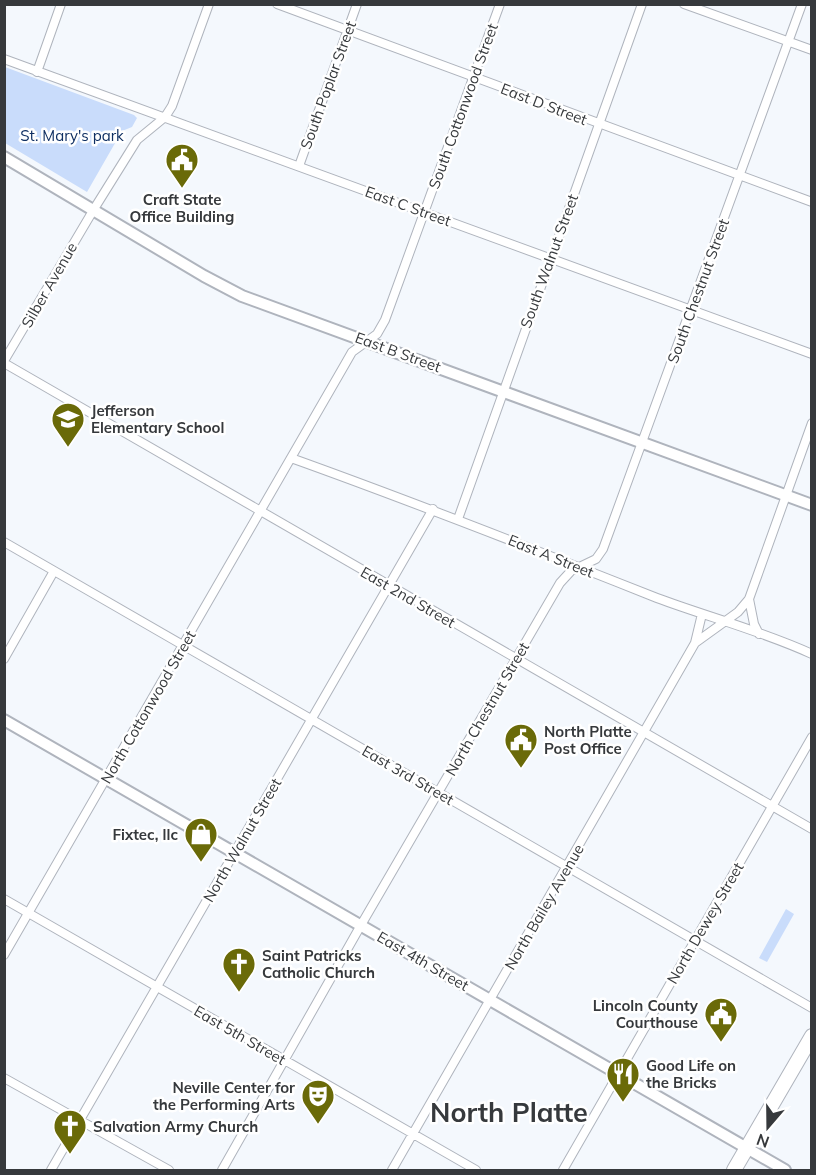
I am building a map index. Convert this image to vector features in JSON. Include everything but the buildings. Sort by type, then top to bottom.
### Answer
[{"type":"highway","points":[[734,1170],[812,1036]]},
{"type":"main road","name":"East B Street","points":[[4,157],[204,276],[242,296],[812,505]]},
{"type":"main road","name":"East 4th Street","points":[[4,720],[785,1170]]},
{"type":"street","points":[[37,72],[61,4]]},
{"type":"street","points":[[165,117],[172,106],[209,4]]},
{"type":"street","name":"East D Street","points":[[277,4],[812,202]]},
{"type":"street","name":"South Poplar Street","points":[[298,166],[357,4]]},
{"type":"street","name":"South Cottonwood Street","points":[[291,458],[351,355],[377,334],[385,320],[500,4]]},
{"type":"street","name":"South Walnut Street","points":[[458,519],[642,4]]},
{"type":"street","points":[[684,4],[812,50]]},
{"type":"street","name":"South Chestnut Street","points":[[580,567],[596,558],[603,549],[802,4]]},
{"type":"street","name":"East C Street","points":[[4,59],[812,354]]},
{"type":"street","name":"Silber Avenue","points":[[4,362],[137,140],[165,117]]},
{"type":"street","name":"East 2nd Street","points":[[4,362],[812,829]]},
{"type":"street","points":[[759,634],[754,624],[749,599],[812,423]]},
{"type":"street","name":"East A Street","points":[[291,458],[812,654]]},
{"type":"street","name":"North Cottonwood Street","points":[[4,955],[291,458]]},
{"type":"street","name":"North Walnut Street","points":[[51,1170],[433,510]]},
{"type":"street","name":"East 3rd Street","points":[[4,542],[812,1008]]},
{"type":"street","name":"North Chestnut Street","points":[[222,1170],[560,583],[571,571],[580,567]]},
{"type":"street","points":[[4,659],[54,572]]},
{"type":"street","name":"North Bailey Avenue","points":[[695,643],[738,612],[749,599]]},
{"type":"street","name":"North Bailey Avenue","points":[[392,1170],[695,643],[702,614]]},
{"type":"street","name":"North Dewey Street","points":[[563,1170],[620,1075],[812,737]]},
{"type":"street","name":"East 5th Street","points":[[4,899],[476,1170]]},
{"type":"street","points":[[4,1078],[169,1170]]},
{"type":"green space","name":"St. Mary's park","points":[[5,67],[137,118],[132,127],[122,131],[87,192],[5,143]]},
{"type":"green space","points":[[786,909],[794,914],[767,962],[759,958]]},
{"type":"place","name":"Craft State Office Building","points":[[182,189]]},
{"type":"place","name":"Jefferson Elementary School","points":[[68,448]]},
{"type":"place","name":"North Platte Post Office","points":[[521,769]]},
{"type":"place","name":"Fixtec, llc","points":[[201,863]]},
{"type":"place","name":"Saint Patricks Catholic Church","points":[[239,993]]},
{"type":"place","name":"Lincoln County Courthouse","points":[[721,1043]]},
{"type":"place","name":"Good Life on the Bricks","points":[[623,1103]]},
{"type":"place","name":"Neville Center for the Performing Arts","points":[[318,1125]]},
{"type":"place","name":"Salvation Army Church","points":[[70,1155]]},
{"type":"district","name":"North Platte","points":[[509,1112]]}]
